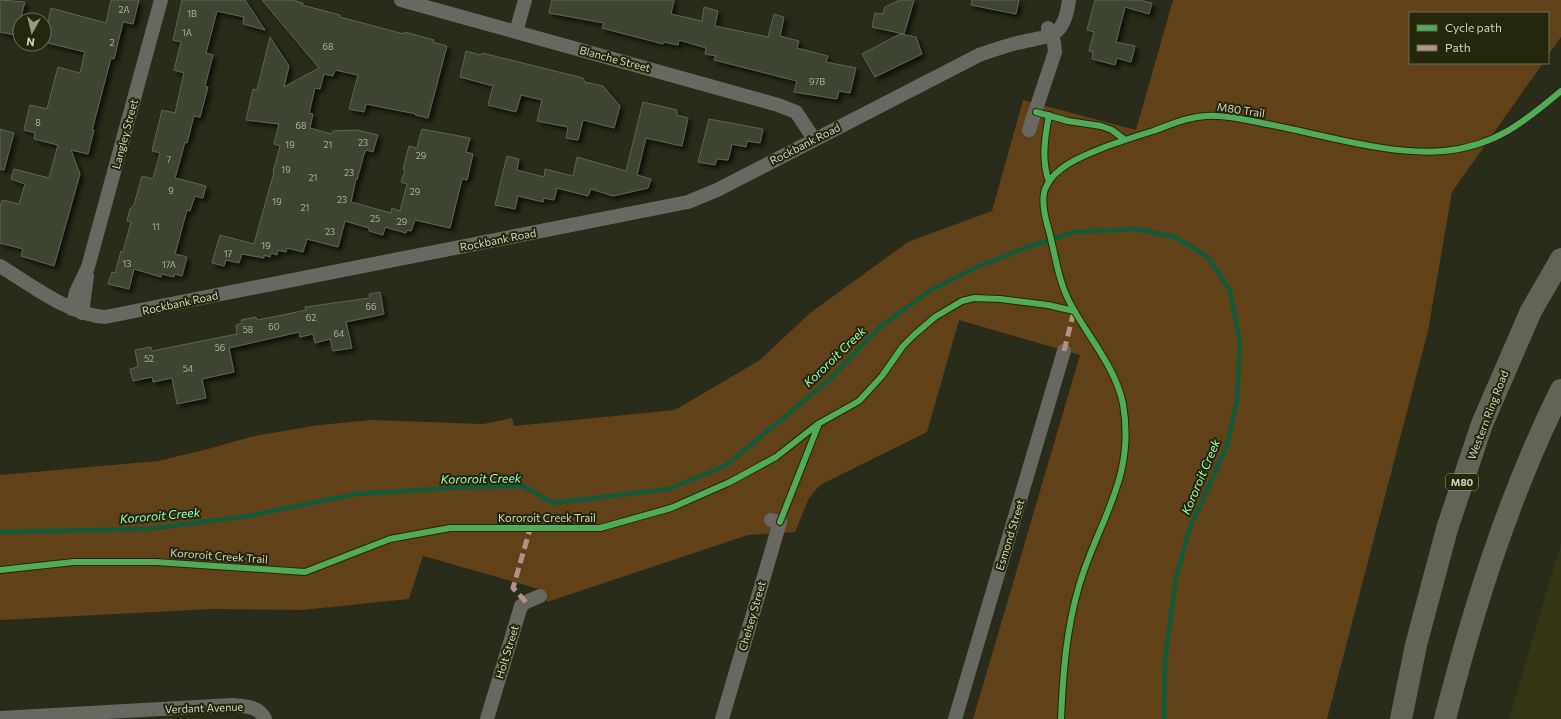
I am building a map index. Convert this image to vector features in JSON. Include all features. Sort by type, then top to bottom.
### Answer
[{"type":"highway","name":"Western Ring Road","points":[[1401,719],[1416,645],[1447,529],[1482,424],[1531,311],[1561,259]]},
{"type":"highway","points":[[1445,719],[1483,584],[1509,512],[1548,416],[1561,390]]},
{"type":"street","name":"Langley Street","points":[[77,311],[86,294],[88,268],[161,0]]},
{"type":"street","name":"Blanche Street","points":[[401,0],[778,104],[796,112],[814,139]]},
{"type":"street","points":[[516,32],[525,0]]},
{"type":"street","points":[[1029,130],[1055,52],[1050,32],[1065,0]]},
{"type":"street","points":[[1050,32],[1063,25],[1068,12],[1069,0]]},
{"type":"street","name":"Rockbank Road","points":[[0,266],[77,311],[94,317],[105,317],[128,314],[688,202],[717,190],[979,55],[990,45],[1008,36],[1050,32]]},
{"type":"street","name":"Esmond Street","points":[[955,719],[1064,351]]},
{"type":"street","name":"Chelsey Street","points":[[722,719],[780,522],[771,520]]},
{"type":"street","name":"Holt Street","points":[[487,719],[521,606],[526,602],[540,596]]},
{"type":"street","name":"Verdant Avenue","points":[[0,718],[67,717],[232,705],[249,706],[264,716]]},
{"type":"shaded area","points":[[1173,0],[1561,0],[1561,37],[1549,54],[1549,12],[1409,12],[1409,64],[1542,64],[1452,192],[1428,331],[1327,719],[973,719],[1080,355],[959,320],[927,432],[820,485],[809,498],[795,532],[748,535],[547,602],[542,590],[423,556],[409,599],[302,610],[212,609],[0,620],[0,475],[158,461],[254,436],[319,425],[372,420],[483,424],[512,418],[514,426],[675,410],[760,360],[810,313],[908,242],[992,211],[1023,100],[1136,130]]},
{"type":"shaded area","points":[[1561,543],[1561,719],[1509,719]]},
{"type":"building","points":[[0,0],[25,2],[22,12],[12,12],[12,34],[0,32]]},
{"type":"building","points":[[111,0],[139,0],[133,24],[123,22],[114,59],[111,58],[92,130],[94,130],[88,154],[71,150],[80,174],[54,266],[21,256],[23,249],[0,243],[0,207],[2,200],[19,204],[25,184],[11,179],[14,169],[49,178],[58,145],[34,139],[35,133],[24,130],[30,105],[47,109],[58,67],[80,73],[85,52],[52,44],[51,8],[106,23]]},
{"type":"building","points":[[182,0],[245,0],[265,30],[243,24],[244,17],[217,11],[206,53],[213,55],[205,86],[208,87],[200,117],[194,116],[187,143],[185,142],[175,178],[206,186],[203,198],[195,196],[190,211],[187,210],[175,254],[187,257],[182,276],[175,274],[174,277],[162,274],[161,277],[134,269],[129,289],[108,284],[112,272],[115,273],[121,251],[123,252],[131,222],[127,221],[130,209],[134,205],[142,176],[153,179],[160,153],[152,151],[162,110],[175,113],[184,73],[174,70],[181,42],[173,40]]},
{"type":"building","points":[[262,0],[292,0],[303,3],[302,5],[340,15],[340,17],[404,34],[405,32],[434,40],[433,42],[447,46],[428,118],[415,115],[416,114],[366,104],[364,112],[349,109],[358,75],[335,70],[333,76],[324,74],[320,89],[315,88],[309,113],[313,114],[310,128],[331,134],[333,131],[357,130],[378,135],[373,152],[366,150],[364,154],[351,202],[391,213],[392,208],[400,211],[407,184],[401,182],[405,170],[403,169],[409,146],[417,148],[422,129],[470,138],[466,152],[473,154],[467,180],[462,179],[450,228],[415,220],[411,231],[407,230],[406,233],[385,227],[383,235],[369,231],[369,228],[345,221],[338,247],[307,239],[303,252],[287,248],[286,252],[278,250],[277,255],[271,253],[270,257],[264,255],[264,258],[242,254],[239,263],[226,260],[224,266],[212,263],[220,235],[254,244],[274,172],[280,146],[274,144],[279,124],[246,120],[253,89],[257,90],[270,37],[289,66],[284,87],[319,68]]},
{"type":"building","points":[[552,0],[674,0],[671,14],[702,21],[704,7],[718,11],[715,26],[768,37],[774,14],[784,17],[780,36],[799,41],[797,48],[828,56],[826,62],[856,68],[850,93],[839,91],[837,99],[794,92],[797,81],[714,60],[716,56],[705,54],[706,48],[679,40],[678,45],[664,42],[663,44],[602,28],[604,23],[549,13]]},
{"type":"building","points":[[900,0],[914,0],[904,34],[872,27],[875,13],[883,14],[885,7]]},
{"type":"building","points":[[972,0],[1019,0],[1016,14],[971,5]]},
{"type":"building","points":[[1095,0],[1139,0],[1152,3],[1149,14],[1125,7],[1116,42],[1135,46],[1131,62],[1117,58],[1115,65],[1092,59],[1093,52],[1089,51],[1094,32],[1087,30]]},
{"type":"building","points":[[900,34],[916,37],[922,54],[875,77],[862,54]]},
{"type":"building","points":[[466,51],[481,55],[482,53],[583,78],[585,82],[603,86],[620,106],[614,128],[583,120],[578,140],[566,138],[568,127],[537,121],[542,100],[521,95],[516,112],[488,105],[493,86],[460,77]]},
{"type":"building","points":[[643,102],[677,110],[677,115],[688,118],[682,146],[646,138],[637,175],[651,179],[648,188],[613,196],[591,189],[588,196],[557,188],[554,200],[544,198],[543,202],[518,196],[515,209],[495,205],[507,156],[519,159],[517,170],[544,177],[545,169],[573,176],[577,157],[626,171]]},
{"type":"building","points":[[709,119],[763,129],[760,143],[747,141],[746,147],[732,144],[728,160],[717,159],[715,165],[698,162]]},
{"type":"building","points":[[0,129],[14,133],[4,170],[0,169]]},
{"type":"building","points":[[380,292],[384,314],[346,322],[352,348],[333,351],[330,339],[315,343],[313,334],[300,337],[299,332],[229,348],[234,372],[202,379],[206,398],[177,404],[172,378],[153,382],[152,377],[133,381],[130,369],[138,367],[135,350],[151,347],[152,351],[237,334],[236,325],[242,323],[241,320],[256,317],[257,320],[306,310],[305,307],[370,298],[369,294]]},
{"type":"waterway","name":"Kororoit Creek","points":[[0,532],[148,529],[248,516],[356,494],[469,487],[523,486],[553,503],[668,489],[725,466],[829,380],[882,325],[931,290],[977,267],[1025,248],[1074,232],[1137,229],[1175,237],[1208,257],[1230,291],[1240,343],[1237,400],[1227,445],[1189,530],[1176,578],[1165,659],[1164,719]]},
{"type":"marked path","points":[[1064,351],[1074,311]]},
{"type":"marked path","points":[[526,602],[513,588],[530,529]]},
{"type":"cycle path","name":"M80 Trail","points":[[1061,719],[1066,652],[1071,619],[1079,586],[1120,477],[1126,430],[1123,404],[1114,376],[1076,314],[1065,293],[1059,275],[1043,203],[1044,192],[1050,180],[1063,167],[1097,150],[1179,122],[1206,116],[1241,119],[1353,143],[1400,150],[1423,152],[1462,148],[1493,138],[1521,123],[1561,91]]},
{"type":"cycle path","points":[[1036,112],[1068,121],[1101,126],[1112,130],[1125,140]]},
{"type":"cycle path","points":[[1049,115],[1044,157],[1049,182]]},
{"type":"cycle path","name":"Kororoit Creek Trail","points":[[0,570],[74,562],[156,562],[305,572],[390,539],[450,528],[600,528],[671,508],[730,482],[776,457],[818,424],[859,401],[882,376],[903,346],[914,335],[935,317],[962,301],[974,298],[1000,299],[1048,305],[1074,311]]},
{"type":"cycle path","points":[[780,522],[818,426]]}]
